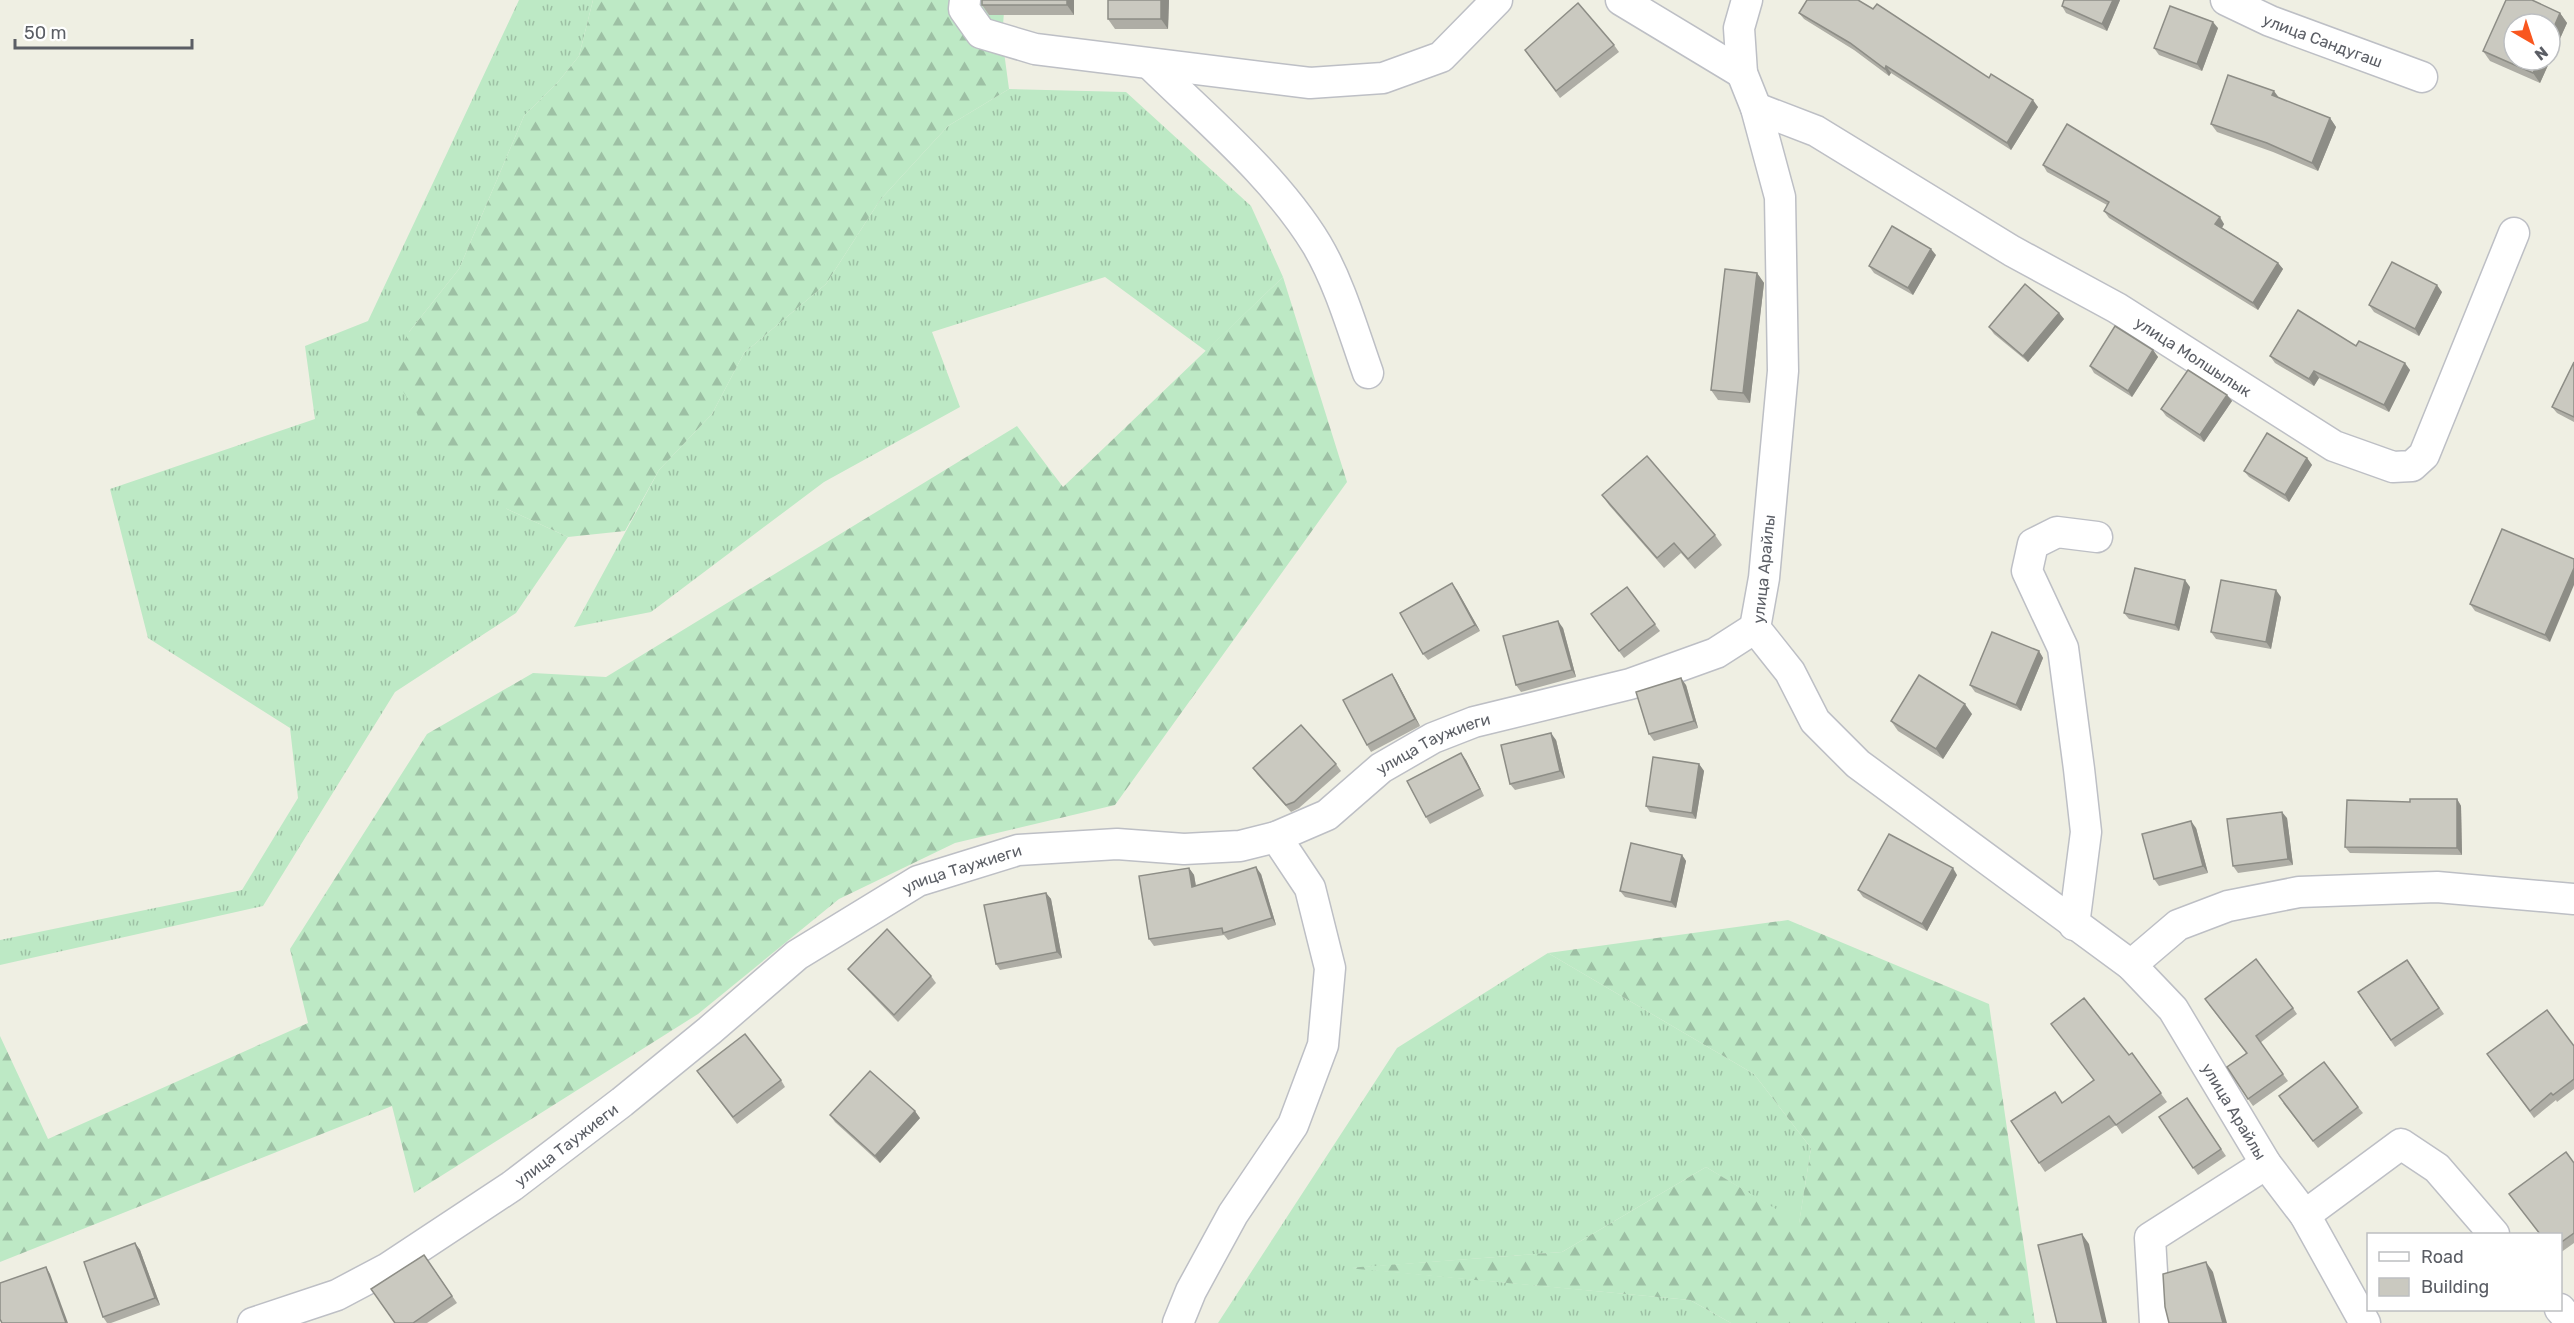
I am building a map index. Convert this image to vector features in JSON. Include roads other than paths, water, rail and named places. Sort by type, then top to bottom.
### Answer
[{"type":"street","points":[[966,0],[964,9],[981,33],[1035,49],[1310,83],[1383,78],[1441,57],[1497,0]]},
{"type":"street","points":[[1621,0],[1742,73]]},
{"type":"street","name":"улица Арайлы","points":[[1747,0],[1739,28],[1742,73],[1756,108],[1780,198],[1784,371],[1764,578],[1755,628],[1790,672],[1815,721],[1858,764],[2131,965],[2173,1010],[2266,1164],[2306,1215],[2365,1323]]},
{"type":"street","name":"улица Сандугаш","points":[[2226,0],[2270,21],[2422,77]]},
{"type":"street","points":[[1150,64],[1272,185],[1317,246],[1341,298],[1368,373]]},
{"type":"street","name":"улица Молшылык","points":[[1756,108],[1816,131],[2012,251],[2116,308],[2334,446],[2393,467],[2412,465],[2424,455],[2514,233]]},
{"type":"street","points":[[2074,925],[2086,831],[2075,730],[2063,648],[2027,571],[2033,544],[2057,532],[2097,537]]},
{"type":"street","name":"улица Таужиеги","points":[[253,1323],[337,1295],[388,1268],[493,1199],[622,1102],[710,1031],[797,954],[918,881],[1018,850],[1117,844],[1184,849],[1229,847],[1276,837],[1328,816],[1381,768],[1433,738],[1474,722],[1630,684],[1716,653],[1755,628]]},
{"type":"street","points":[[1178,1323],[1191,1291],[1233,1214],[1293,1125],[1323,1045],[1330,968],[1310,888],[1276,837]]},
{"type":"street","points":[[2131,965],[2178,925],[2228,906],[2299,892],[2437,886],[2574,899]]},
{"type":"street","points":[[2306,1215],[2401,1143],[2437,1168],[2493,1233]]},
{"type":"street","points":[[2155,1323],[2150,1238],[2266,1164]]},
{"type":"street","points":[[2562,1311],[2567,1317],[2574,1318]]}]
